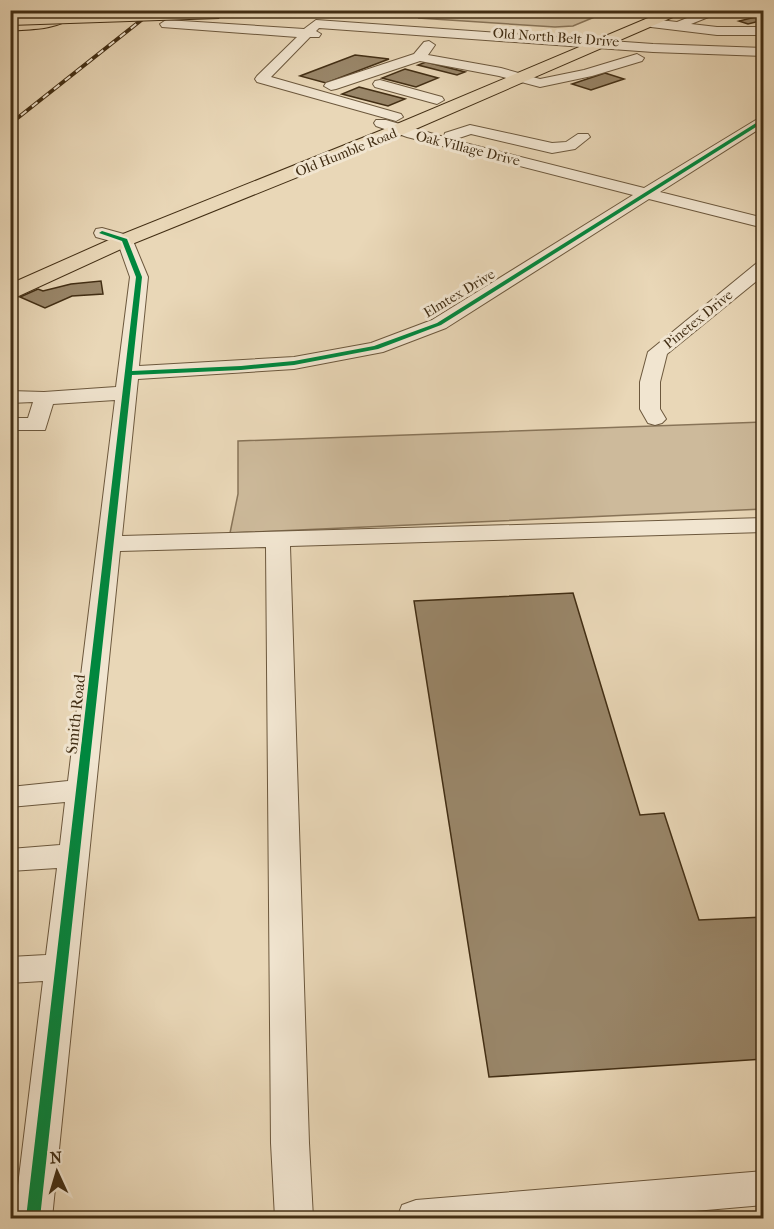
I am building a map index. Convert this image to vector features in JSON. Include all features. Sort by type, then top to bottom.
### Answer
[{"type":"main road","points":[[10,26],[48,22],[68,15],[74,10]]},
{"type":"main road","points":[[10,17],[219,10]]},
{"type":"main road","name":"Old Humble Road","points":[[10,293],[113,236],[254,173],[397,120],[520,78],[639,10]]},
{"type":"main road","name":"Old Humble Road","points":[[10,271],[275,181],[397,120],[431,91],[476,76],[501,72],[527,54],[596,45],[682,10]]},
{"type":"main road","points":[[629,32],[630,39],[653,48]]},
{"type":"main road","points":[[254,173],[275,181]]},
{"type":"street","points":[[674,26],[720,10]]},
{"type":"street","points":[[744,10],[764,15]]},
{"type":"street","points":[[651,23],[717,31],[764,31]]},
{"type":"street","name":"Old North Belt Drive","points":[[166,24],[300,38],[431,43],[527,54]]},
{"type":"street","name":"Old North Belt Drive","points":[[300,38],[316,24],[573,48],[637,58],[763,61]]},
{"type":"street","points":[[300,38],[262,79],[397,120]]},
{"type":"street","points":[[331,86],[419,57],[431,43]]},
{"type":"street","name":"Old North Belt Drive","points":[[596,45],[653,48],[763,61]]},
{"type":"street","points":[[419,57],[476,76]]},
{"type":"street","points":[[501,72],[540,83],[553,82],[637,58]]},
{"type":"street","points":[[402,62],[446,75],[476,76]]},
{"type":"street","points":[[380,84],[431,91]]},
{"type":"street","name":"Elmtex Drive","points":[[10,397],[44,398],[127,383],[294,363],[376,348],[439,324],[648,190],[764,119]]},
{"type":"street","name":"Oak Village Drive","points":[[397,120],[514,156]]},
{"type":"street","name":"Oak Village Drive","points":[[397,120],[514,156],[764,216]]},
{"type":"street","points":[[450,136],[470,129],[534,145],[561,148],[570,146],[583,137]]},
{"type":"street","points":[[514,156],[534,145]]},
{"type":"street","name":"Oak Village Drive","points":[[648,190],[764,223]]},
{"type":"street","name":"Smith Road","points":[[33,1218],[139,277],[113,236]]},
{"type":"street","name":"Pinetex Drive","points":[[655,419],[650,409],[650,382],[657,352],[764,266]]},
{"type":"street","points":[[10,424],[37,424],[44,398]]},
{"type":"street","points":[[109,544],[764,525]]},
{"type":"street","points":[[278,539],[290,1140],[294,1218]]},
{"type":"street","points":[[10,797],[81,790]]},
{"type":"street","points":[[10,860],[74,855]]},
{"type":"street","points":[[10,970],[62,967]]},
{"type":"street","points":[[416,1218],[764,1188]]},
{"type":"shaded area","points":[[473,11],[609,11],[573,26],[555,27],[418,18]]},
{"type":"shaded area","points":[[763,422],[763,509],[230,533],[238,494],[238,441]]},
{"type":"building","points":[[764,15],[764,20],[748,24],[739,21]]},
{"type":"building","points":[[355,55],[389,59],[326,83],[300,76]]},
{"type":"building","points":[[426,62],[465,72],[457,75],[418,65]]},
{"type":"building","points":[[405,69],[438,78],[416,87],[382,78]]},
{"type":"building","points":[[605,73],[624,79],[591,90],[572,84]]},
{"type":"building","points":[[359,87],[405,99],[388,106],[342,94]]},
{"type":"building","points":[[101,281],[103,294],[72,296],[45,308],[20,297],[38,289],[43,291],[71,284]]},
{"type":"building","points":[[573,593],[640,815],[664,813],[699,920],[764,917],[764,1059],[489,1077],[414,601]]},
{"type":"railway","points":[[10,124],[154,10]]},
{"type":"cycle path","points":[[128,373],[241,368],[294,363],[376,348],[439,324],[764,119]]},
{"type":"cycle path","points":[[33,1218],[139,277],[125,240],[102,233]]}]
